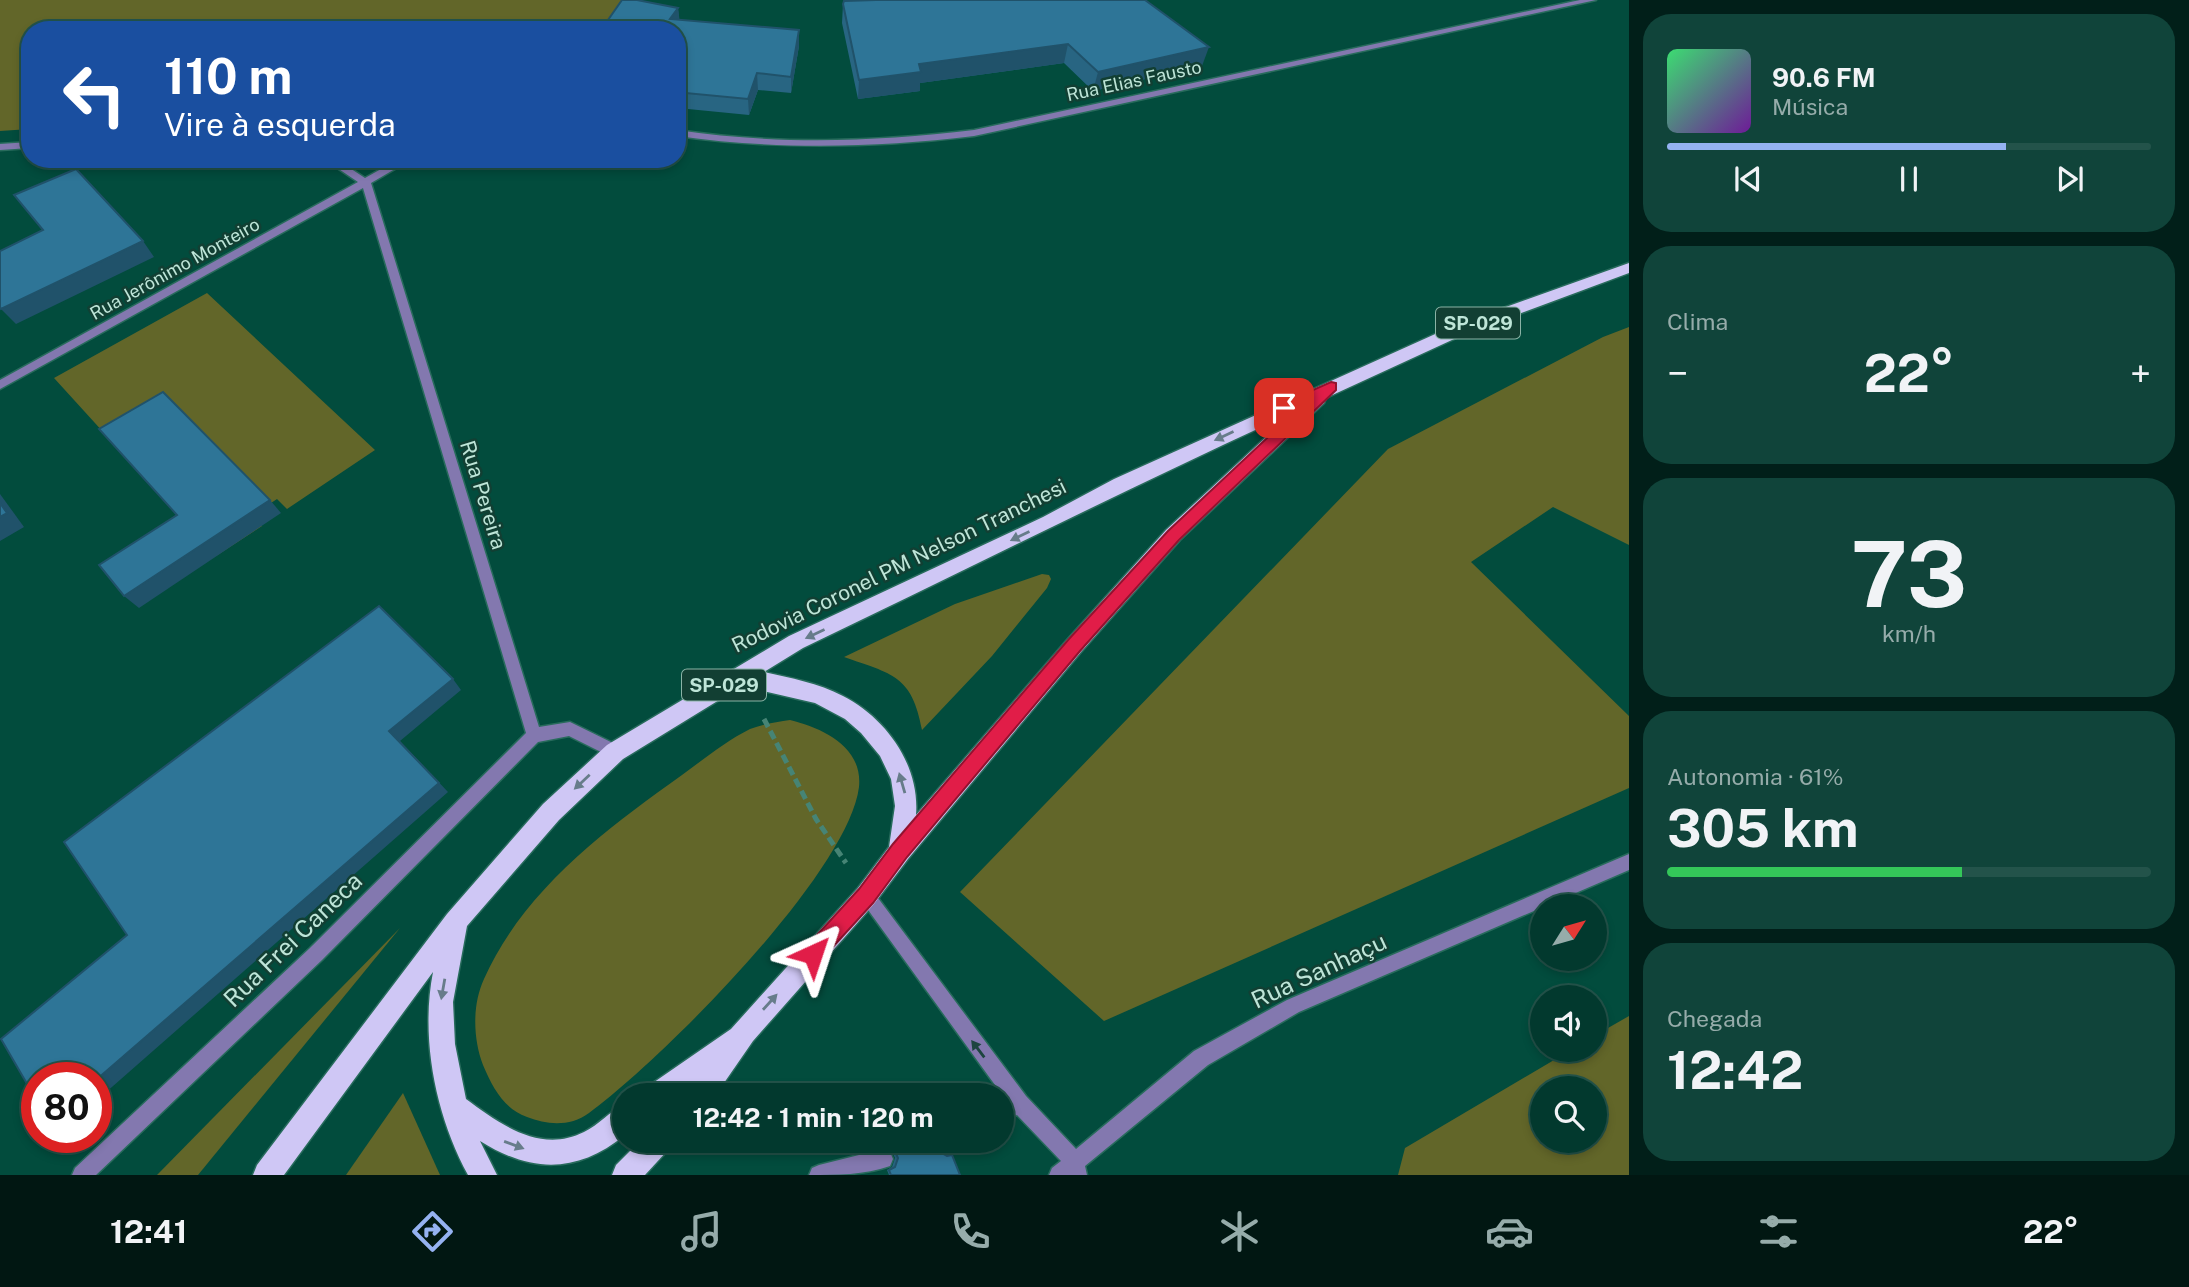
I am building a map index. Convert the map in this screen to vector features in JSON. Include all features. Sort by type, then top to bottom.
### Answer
[{"type":"highway","name":"Rodovia Coronel PM Nelson Tranchesi","points":[[267,1175],[455,922],[551,811],[615,752],[796,642],[1024,534],[1120,484],[1459,330],[1629,268]]},
{"type":"highway","name":"Rodovia Coronel PM Nelson Tranchesi","points":[[708,1083],[744,1032],[866,896],[900,851],[1074,646],[1173,535],[1331,387]]},
{"type":"highway","name":"SP-029","points":[[738,676],[813,693],[843,704],[870,727],[895,758],[906,793],[900,851]]},
{"type":"highway","points":[[455,922],[441,1002],[447,1073],[468,1146],[483,1175]]},
{"type":"highway","name":"SP-029","points":[[674,1083],[744,1032]]},
{"type":"highway","points":[[457,1108],[486,1131],[516,1148],[553,1152],[587,1146],[612,1128]]},
{"type":"highway","points":[[626,1175],[647,1153]]},
{"type":"street","name":"Rua Elias Fausto","points":[[686,134],[779,145],[829,145],[896,143],[974,133],[1592,0]]},
{"type":"street","points":[[0,147],[21,146]]},
{"type":"street","points":[[343,168],[367,184],[393,168]]},
{"type":"street","name":"Rua Jerônimo Monteiro","points":[[0,385],[367,184]]},
{"type":"street","name":"Rua Pereira","points":[[367,184],[534,735]]},
{"type":"street","points":[[534,735],[570,729],[615,752]]},
{"type":"street","name":"Rua Frei Caneca","points":[[82,1175],[316,954],[534,735]]},
{"type":"street","name":"Rua Sanhaçu","points":[[1059,1175],[1076,1169],[1202,1058],[1293,1006],[1629,862]]},
{"type":"street","points":[[866,896],[995,1083]]},
{"type":"street","points":[[1014,1110],[1076,1169]]},
{"type":"street","points":[[819,1175],[883,1159]]},
{"type":"path","points":[[738,676],[767,724],[816,819],[866,896]]},
{"type":"green space","points":[[0,0],[626,0],[608,21],[21,21],[21,130],[0,131]]},
{"type":"green space","points":[[207,293],[375,450],[287,509],[277,499],[253,515],[262,526],[216,556],[54,378]]},
{"type":"green space","points":[[1629,327],[1629,545],[1553,507],[1471,562],[1629,716],[1629,788],[1104,1021],[960,892],[1388,449],[1603,337]]},
{"type":"green space","points":[[1042,574],[1049,575],[1051,579],[1047,588],[992,656],[922,730],[918,712],[906,687],[887,673],[844,657],[955,604]]},
{"type":"green space","points":[[790,720],[815,728],[838,741],[854,760],[859,787],[847,824],[822,867],[787,915],[703,1010],[626,1083],[612,1083],[612,1095],[589,1113],[574,1121],[550,1123],[527,1117],[511,1108],[495,1089],[483,1065],[476,1033],[480,989],[501,947],[544,890],[596,840],[715,750],[760,726]]},
{"type":"green space","points":[[400,928],[198,1175],[157,1175]]},
{"type":"green space","points":[[1629,1016],[1629,1175],[1398,1175],[1405,1148],[1551,1062],[1607,1062],[1607,1029]]},
{"type":"green space","points":[[403,1093],[440,1175],[346,1175]]},
{"type":"building","points":[[622,0],[637,0],[678,8],[670,19],[799,30],[791,77],[757,73],[748,99],[686,93],[686,21],[607,21]]},
{"type":"building","points":[[1145,0],[1209,47],[1098,72],[1068,44],[919,64],[921,72],[859,80],[843,4],[844,1]]},
{"type":"building","points":[[76,169],[143,241],[1,309],[0,251],[43,230],[14,195]]},
{"type":"building","points":[[163,392],[270,500],[124,596],[99,565],[177,515],[99,429]]},
{"type":"building","points":[[0,503],[7,513],[0,517]]},
{"type":"building","points":[[379,606],[453,679],[389,731],[439,783],[112,1066],[112,1062],[21,1062],[21,1073],[1,1039],[127,935],[64,842]]},
{"type":"building","points":[[896,1153],[952,1155],[960,1175],[891,1175],[889,1170],[895,1167],[898,1158]]},
{"type":"route","points":[[813,954],[866,896],[900,851],[1074,646],[1173,535],[1331,387],[1284,408]]}]
